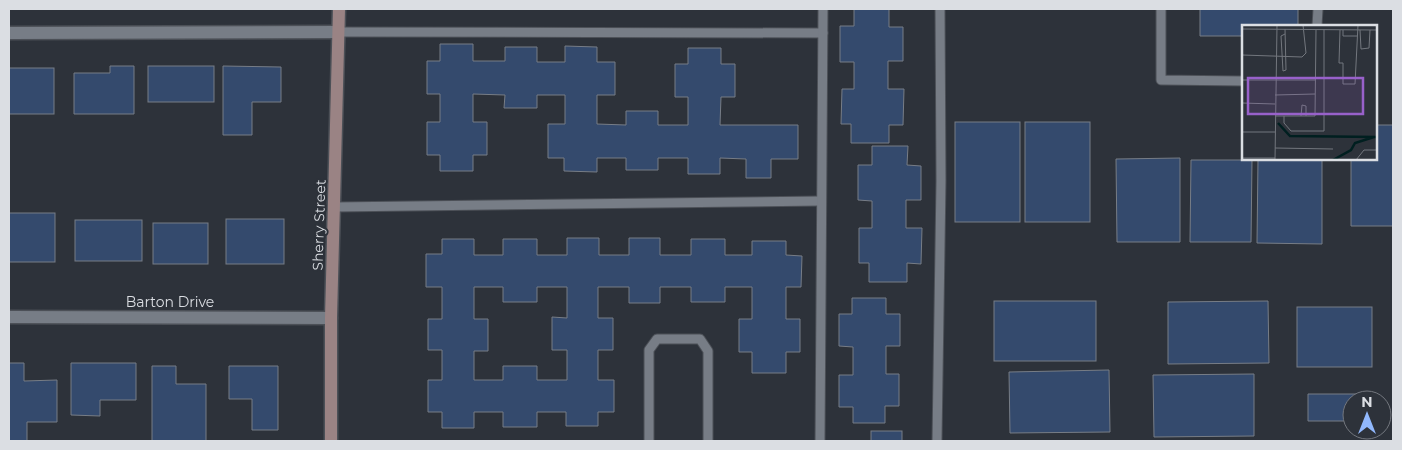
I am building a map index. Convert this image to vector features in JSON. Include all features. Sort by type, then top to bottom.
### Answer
[{"type":"street","name":"Sherry Street","points":[[330,441],[331,318],[339,9]]},
{"type":"street","points":[[9,33],[339,32]]},
{"type":"street","name":"Barton Drive","points":[[9,317],[331,318]]},
{"type":"lane","points":[[820,441],[823,9]]},
{"type":"lane","points":[[937,441],[942,181],[940,9]]},
{"type":"lane","points":[[1161,9],[1161,80],[1242,82]]},
{"type":"lane","points":[[1317,25],[1318,9]]},
{"type":"lane","points":[[339,32],[823,34]]},
{"type":"lane","points":[[335,206],[822,201]]},
{"type":"lane","points":[[649,441],[649,350],[657,339],[700,339],[708,351],[708,441]]},
{"type":"building","points":[[854,9],[889,9],[889,27],[903,27],[903,61],[888,61],[888,89],[904,89],[903,125],[889,125],[889,143],[851,143],[851,124],[841,124],[842,89],[854,89],[854,62],[840,62],[840,26],[854,26]]},
{"type":"building","points":[[1200,9],[1298,9],[1298,25],[1242,25],[1242,36],[1200,36]]},
{"type":"building","points":[[440,44],[473,44],[473,61],[505,61],[505,47],[537,47],[537,62],[565,62],[565,46],[597,47],[597,62],[615,62],[615,95],[597,95],[597,124],[626,125],[626,111],[658,111],[658,125],[688,125],[688,97],[675,97],[675,64],[688,64],[688,48],[721,48],[721,64],[735,64],[735,97],[721,97],[720,125],[798,125],[798,159],[771,159],[771,178],[746,178],[746,159],[720,158],[720,174],[688,174],[688,158],[658,158],[658,170],[626,170],[626,158],[597,158],[597,172],[564,171],[564,158],[548,158],[548,124],[565,124],[565,95],[537,95],[537,108],[504,108],[505,95],[473,94],[473,122],[487,122],[487,155],[473,155],[473,171],[440,171],[440,155],[427,155],[427,122],[440,122],[440,94],[427,94],[427,61],[440,61]]},
{"type":"building","points":[[110,66],[134,66],[134,114],[74,114],[74,73],[110,73]]},
{"type":"building","points":[[148,66],[214,66],[214,102],[148,102]]},
{"type":"building","points":[[223,66],[281,67],[281,102],[252,102],[252,135],[223,135]]},
{"type":"building","points":[[9,68],[54,68],[54,114],[9,114]]},
{"type":"building","points":[[955,122],[1020,122],[1020,222],[955,222]]},
{"type":"building","points":[[1025,122],[1090,122],[1090,222],[1025,222]]},
{"type":"building","points":[[1377,125],[1393,125],[1393,226],[1351,226],[1351,160],[1377,160]]},
{"type":"building","points":[[872,146],[908,146],[907,165],[921,166],[921,200],[906,200],[906,228],[922,228],[921,264],[907,263],[907,282],[869,282],[869,263],[859,263],[859,228],[872,228],[872,201],[858,200],[858,165],[872,165]]},
{"type":"building","points":[[1180,158],[1180,242],[1117,242],[1116,159]]},
{"type":"building","points":[[1191,160],[1252,160],[1251,242],[1190,242]]},
{"type":"building","points":[[1258,160],[1322,160],[1322,244],[1257,243]]},
{"type":"building","points":[[9,213],[55,213],[55,262],[9,262]]},
{"type":"building","points":[[226,219],[284,219],[284,264],[226,264]]},
{"type":"building","points":[[75,220],[142,220],[142,261],[75,261]]},
{"type":"building","points":[[153,223],[208,223],[208,264],[153,264]]},
{"type":"building","points":[[567,238],[599,238],[599,255],[629,255],[629,238],[660,238],[660,255],[691,255],[691,239],[725,239],[725,255],[752,255],[752,241],[786,241],[786,255],[802,256],[801,287],[786,287],[786,319],[800,319],[800,352],[786,352],[786,373],[752,373],[752,352],[739,352],[739,319],[752,319],[752,287],[725,287],[725,302],[691,302],[691,287],[660,287],[660,303],[629,303],[629,287],[598,287],[598,318],[613,318],[613,350],[598,350],[598,380],[614,380],[614,412],[598,412],[598,426],[566,426],[566,412],[537,412],[537,427],[503,427],[503,412],[474,412],[474,428],[442,428],[442,412],[428,412],[428,380],[442,380],[442,350],[428,350],[428,319],[442,319],[442,287],[426,287],[426,254],[442,254],[442,239],[474,239],[474,255],[503,255],[503,239],[537,239],[537,255],[567,255]],"holes":[[[474,287],[503,287],[503,302],[537,302],[537,287],[567,287],[567,318],[552,317],[552,350],[567,350],[567,380],[537,380],[537,366],[503,366],[503,380],[474,380],[474,351],[488,351],[488,319],[474,319]]]},
{"type":"building","points":[[852,298],[886,298],[886,314],[900,314],[900,346],[886,346],[886,374],[899,374],[899,406],[885,406],[885,423],[853,423],[853,407],[839,407],[839,375],[853,375],[853,347],[839,346],[839,314],[852,314]]},
{"type":"building","points":[[994,301],[1096,301],[1096,361],[994,361]]},
{"type":"building","points":[[1268,301],[1269,363],[1168,364],[1168,302]]},
{"type":"building","points":[[1297,307],[1372,307],[1372,367],[1297,367]]},
{"type":"building","points":[[9,363],[24,363],[24,381],[57,380],[57,422],[27,422],[27,441],[9,441]]},
{"type":"building","points":[[71,363],[136,363],[136,400],[100,400],[100,416],[71,415]]},
{"type":"building","points":[[152,366],[176,366],[176,384],[206,384],[206,441],[152,441]]},
{"type":"building","points":[[229,366],[278,366],[278,430],[252,430],[252,399],[229,399]]},
{"type":"building","points":[[1109,370],[1110,432],[1010,433],[1009,372]]},
{"type":"building","points":[[1254,374],[1254,436],[1154,437],[1153,375]]},
{"type":"building","points":[[1308,394],[1342,394],[1342,421],[1308,421]]},
{"type":"building","points":[[871,431],[902,431],[902,441],[871,441]]}]
